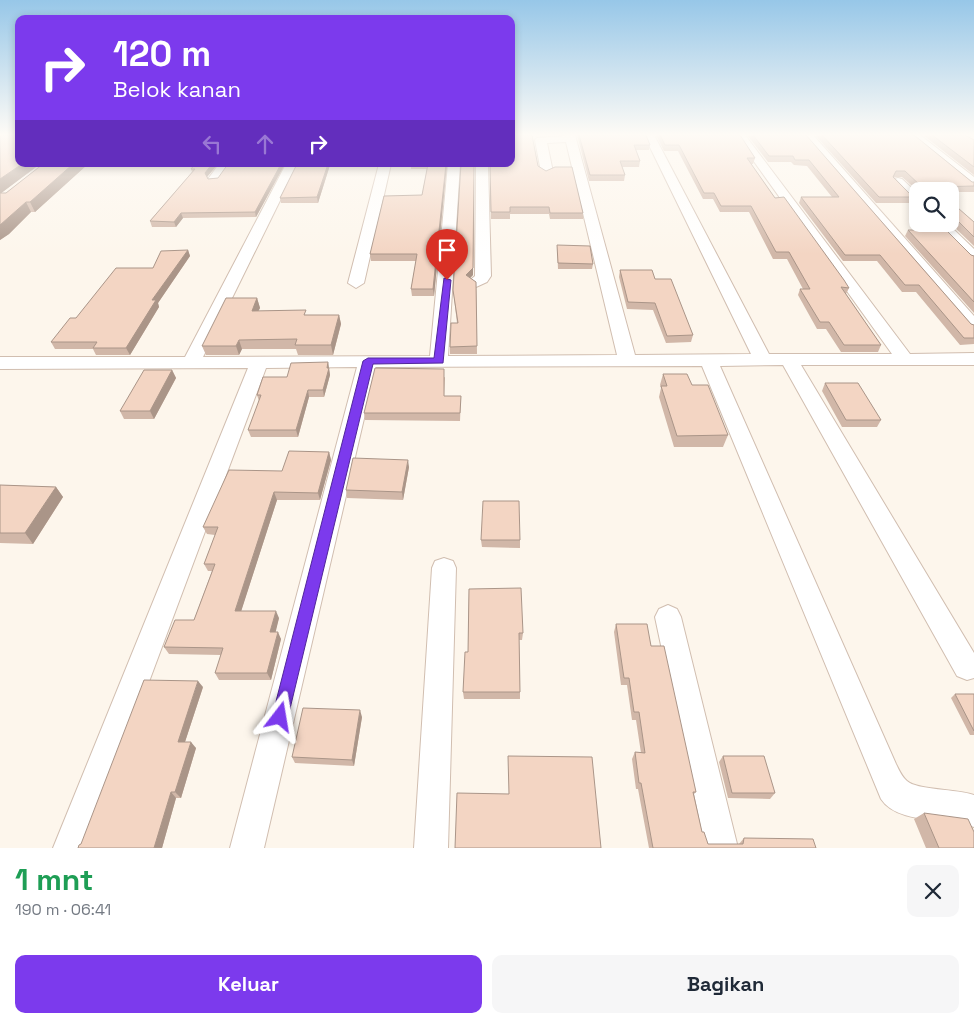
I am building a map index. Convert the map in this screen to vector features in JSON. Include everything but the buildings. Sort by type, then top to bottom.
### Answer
[{"type":"street","points":[[214,179],[217,175]]},
{"type":"street","points":[[191,362],[287,175]]},
{"type":"street","points":[[356,283],[382,175]]},
{"type":"street","points":[[439,361],[453,175]]},
{"type":"street","points":[[476,282],[482,279],[483,276],[482,175]]},
{"type":"street","points":[[580,175],[627,360]]},
{"type":"street","points":[[669,175],[763,360]]},
{"type":"street","points":[[769,175],[906,359]]},
{"type":"street","points":[[842,175],[974,326]]},
{"type":"street","points":[[963,175],[974,183]]},
{"type":"street","points":[[898,182],[909,192]]},
{"type":"street","points":[[948,232],[974,257]]},
{"type":"street","points":[[0,364],[974,359]]},
{"type":"street","points":[[709,360],[885,775],[895,792],[906,799],[948,804],[974,811]]},
{"type":"street","points":[[789,360],[967,667]]},
{"type":"street","points":[[248,848],[368,361]]},
{"type":"street","points":[[70,848],[259,362]]},
{"type":"street","points":[[431,848],[444,568]]},
{"type":"street","points":[[668,616],[721,848]]},
{"type":"route","points":[[280,717],[368,361],[439,361],[447,280]]}]
